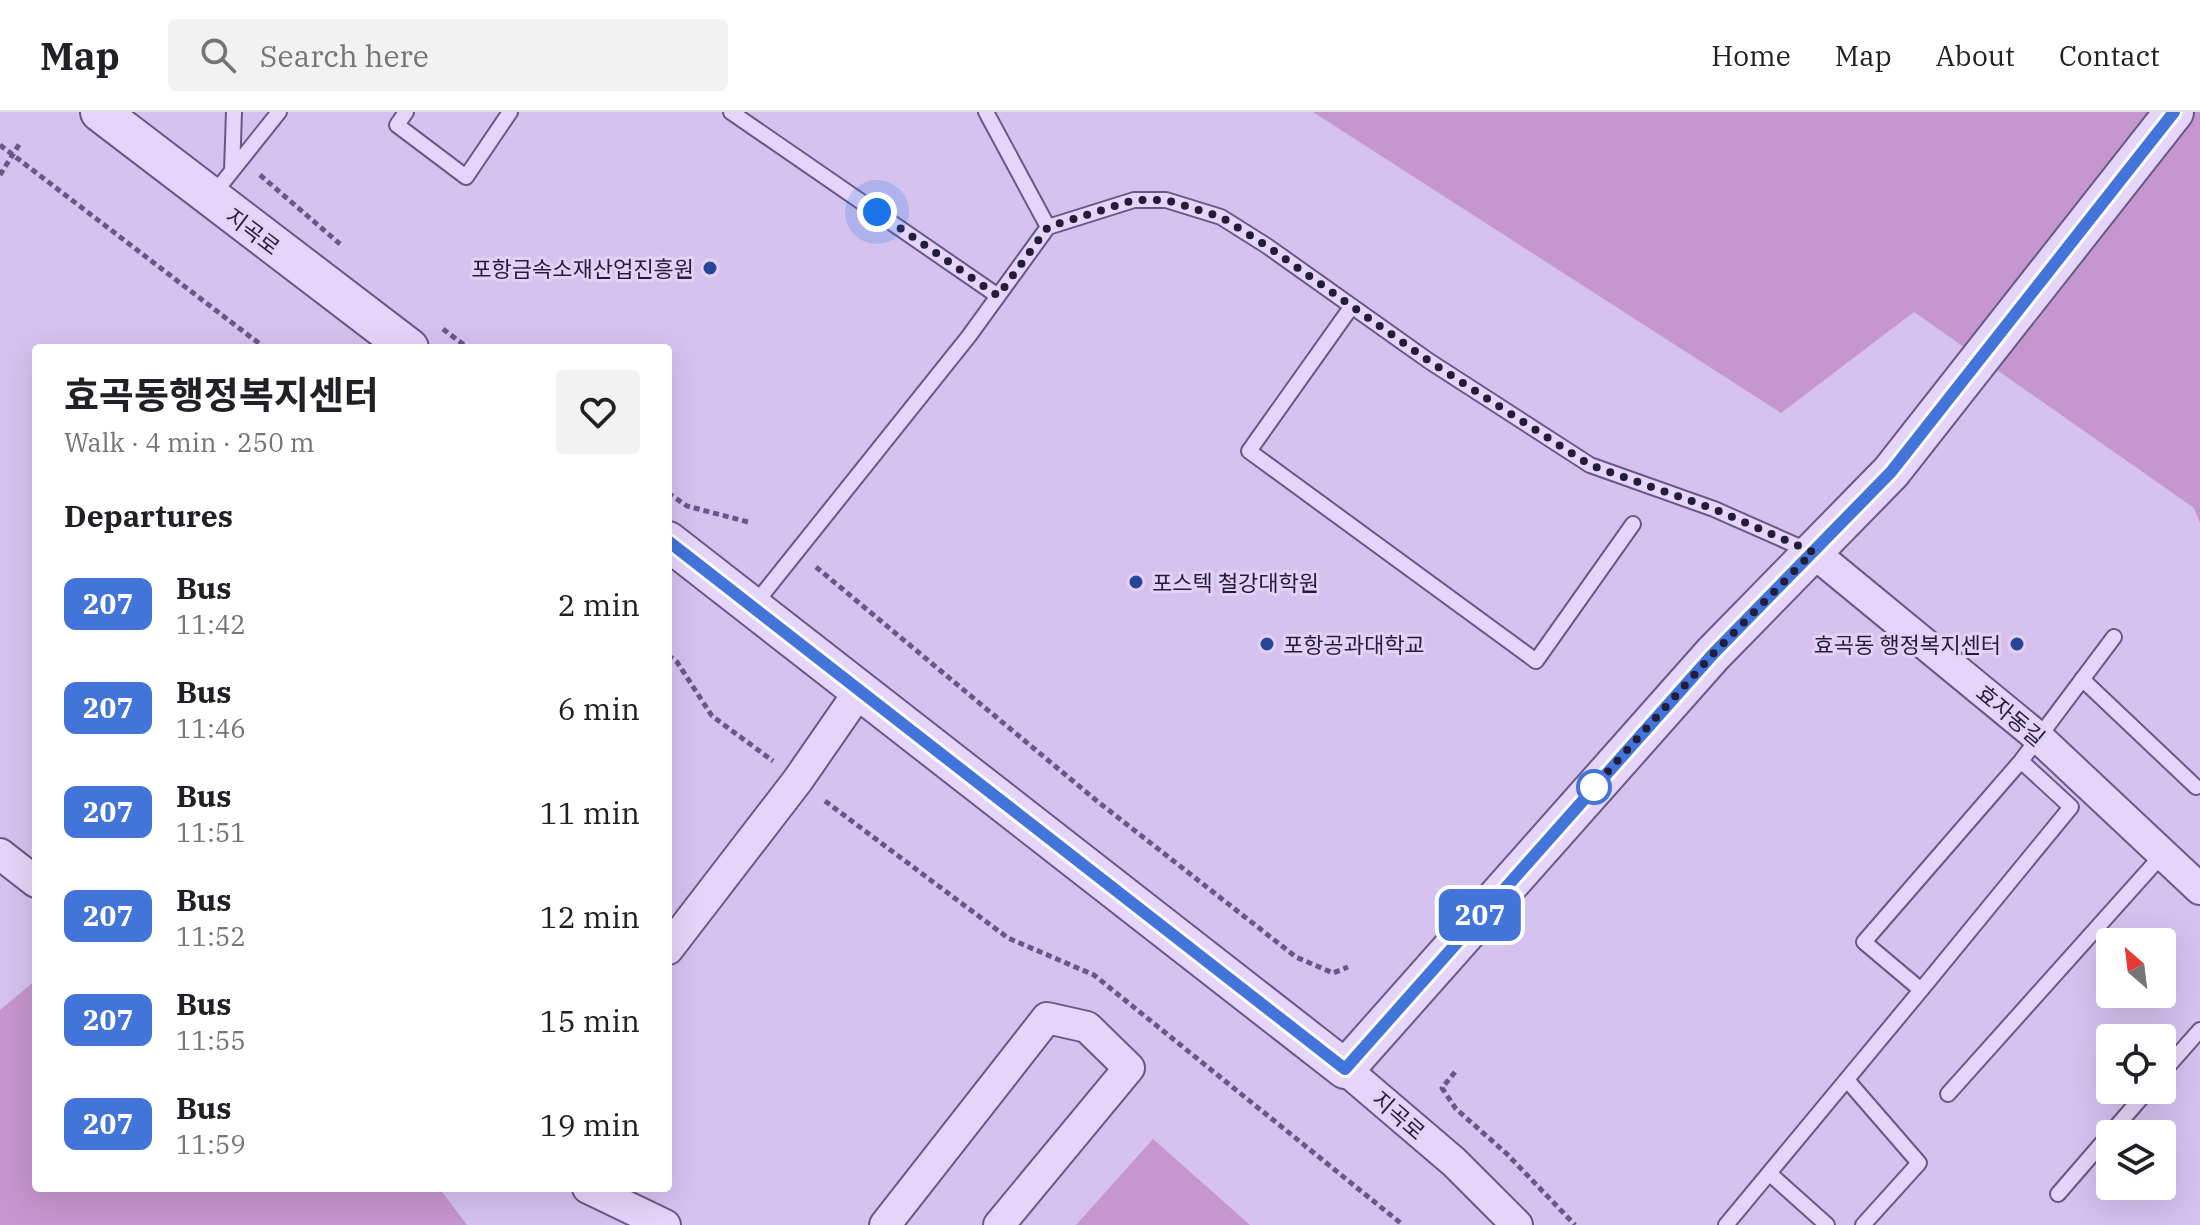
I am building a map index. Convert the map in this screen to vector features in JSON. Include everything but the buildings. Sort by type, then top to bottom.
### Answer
[{"type":"street","name":"지곡로","points":[[100,112],[221,185],[404,344]]},
{"type":"street","points":[[1345,1069],[1713,654],[1891,472],[2174,112]]},
{"type":"street","name":"지곡로","points":[[672,544],[1345,1069],[1454,1162],[1517,1225]]},
{"type":"street","name":"효자동길","points":[[1813,552],[2038,737],[2200,889]]},
{"type":"street","points":[[672,944],[798,780],[861,689]]},
{"type":"street","points":[[0,854],[32,879]]},
{"type":"street","points":[[889,1224],[1047,1018],[1087,1027],[1129,1068],[999,1225]]},
{"type":"street","points":[[596,1192],[665,1225]]},
{"type":"lane","points":[[221,185],[234,112]]},
{"type":"lane","points":[[221,185],[279,112]]},
{"type":"lane","points":[[406,112],[397,125],[466,177],[510,112]]},
{"type":"lane","points":[[731,112],[998,296]]},
{"type":"lane","points":[[986,112],[1048,227]]},
{"type":"lane","points":[[753,605],[998,296],[1048,227],[1134,200],[1166,200],[1221,217],[1429,361],[1590,465],[1714,509],[1813,552]]},
{"type":"lane","points":[[1352,306],[1249,451],[1536,661],[1633,524]]},
{"type":"lane","points":[[1921,990],[1864,942],[2021,761],[2114,637]]},
{"type":"lane","points":[[2082,679],[2196,787]]},
{"type":"lane","points":[[1726,1225],[2071,807],[2021,761]]},
{"type":"lane","points":[[1948,1094],[2163,854]]},
{"type":"lane","points":[[2176,1057],[2200,1030]]},
{"type":"lane","points":[[1847,1080],[1919,1163],[1863,1225]]},
{"type":"lane","points":[[2058,1194],[2136,1104]]},
{"type":"lane","points":[[1769,1173],[1827,1225]]},
{"type":"path","points":[[0,175],[20,143]]},
{"type":"path","points":[[0,145],[262,344]]},
{"type":"path","points":[[672,496],[687,506],[748,522]]},
{"type":"path","points":[[809,562],[1097,801],[1296,957],[1333,973],[1348,967]]},
{"type":"path","points":[[672,658],[712,716],[778,765]]},
{"type":"path","points":[[1455,1072],[1442,1088],[1456,1109],[1507,1154],[1575,1225]]},
{"type":"shaded area","points":[[1313,112],[2200,112],[2200,523],[2194,508],[1914,312],[1781,413]]},
{"type":"shaded area","points":[[32,983],[32,1192],[442,1192],[467,1225],[0,1225],[0,1010]]},
{"type":"shaded area","points":[[1153,1139],[1250,1225],[1076,1225]]},
{"type":"bus line","name":"207","points":[[672,544],[1345,1069],[1532,854],[1713,654],[1891,472],[2174,112]]},
{"type":"place","name":"포항금속소재산업진흥원","points":[[710,268]]},
{"type":"place","name":"포스텍 철강대학원","points":[[1136,582]]},
{"type":"place","name":"포항공과대학교","points":[[1267,644]]},
{"type":"place","name":"효곡동 행정복지센터","points":[[2017,644]]},
{"type":"route","points":[[877,212],[998,296],[1048,227],[1134,200],[1166,200],[1221,217],[1429,361],[1590,465],[1714,509],[1813,552],[1713,654],[1594,787]]}]
